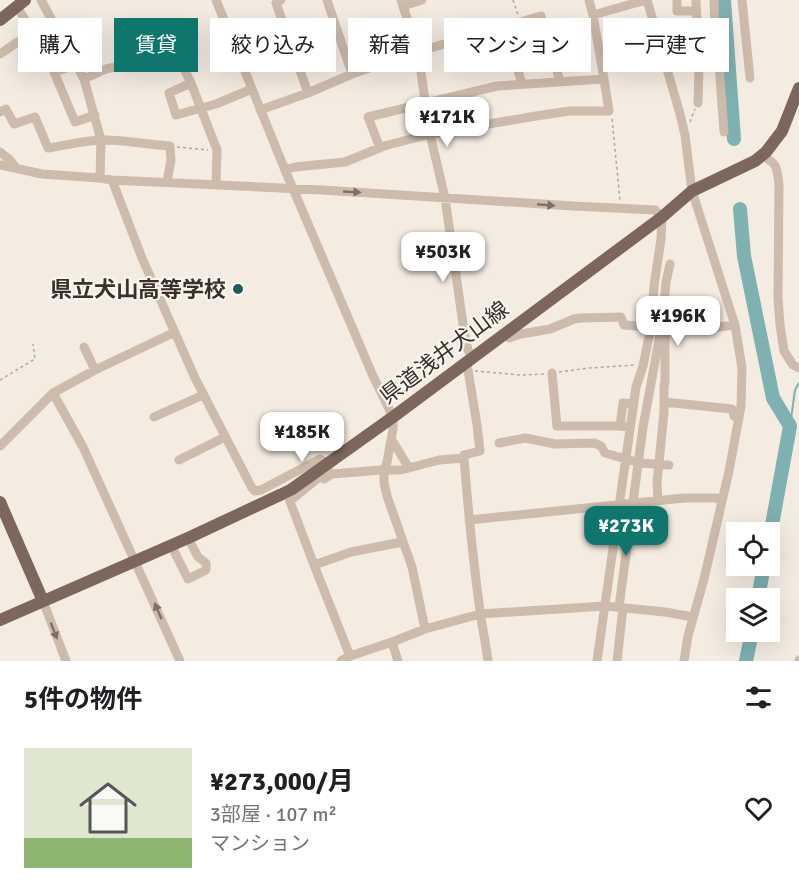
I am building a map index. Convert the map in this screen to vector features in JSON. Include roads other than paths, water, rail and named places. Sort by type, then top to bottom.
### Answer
[{"type":"main road","points":[[0,20],[21,4]]},
{"type":"main road","name":"県道浅井犬山線","points":[[0,620],[188,538],[292,488],[393,417],[662,217],[692,191],[762,156],[782,130],[799,88]]},
{"type":"main road","points":[[0,502],[43,601]]},
{"type":"street","points":[[41,0],[51,18]]},
{"type":"street","points":[[216,0],[293,189],[373,376],[393,417],[392,440],[384,470],[387,496],[412,567],[425,629]]},
{"type":"street","points":[[281,0],[276,3],[308,93]]},
{"type":"street","points":[[327,0],[352,74]]},
{"type":"street","points":[[407,18],[402,3],[422,0]]},
{"type":"street","points":[[285,170],[345,162],[380,148],[430,134],[569,111],[609,111],[593,15],[588,0]]},
{"type":"street","points":[[593,15],[646,0],[680,114],[692,191],[735,326],[742,368],[739,418],[684,661]]},
{"type":"street","points":[[677,0],[677,11],[696,11]]},
{"type":"street","points":[[696,0],[698,103]]},
{"type":"street","points":[[714,0],[715,29],[709,42],[709,48],[719,64],[724,132]]},
{"type":"street","points":[[742,0],[750,78]]},
{"type":"street","points":[[0,53],[34,34],[21,4]]},
{"type":"street","points":[[84,80],[106,69],[137,62],[174,48],[191,83],[217,150],[216,184]]},
{"type":"street","points":[[54,72],[75,122],[94,115]]},
{"type":"street","points":[[80,72],[101,140],[100,178]]},
{"type":"street","points":[[260,111],[358,72]]},
{"type":"street","points":[[421,72],[430,134],[445,198],[480,447],[480,451],[464,454],[464,458],[468,520],[488,661]]},
{"type":"street","points":[[518,72],[522,84]]},
{"type":"street","points":[[557,72],[560,82]]},
{"type":"street","points":[[380,148],[368,117],[497,86],[604,79]]},
{"type":"street","points":[[191,83],[169,93],[176,115],[216,104],[252,89]]},
{"type":"street","points":[[0,112],[6,109],[14,124],[35,117],[48,148],[101,140],[148,146],[170,146],[171,160],[167,182]]},
{"type":"street","points":[[0,152],[16,168]]},
{"type":"street","points":[[762,156],[773,162],[777,168],[780,325],[784,351],[796,367]]},
{"type":"street","points":[[0,165],[42,174],[112,180],[656,210],[662,217],[661,238],[650,329],[643,366],[636,387],[597,661]]},
{"type":"street","points":[[112,180],[142,258],[195,378],[255,491],[320,459],[328,464],[328,470],[290,501]]},
{"type":"street","points":[[658,501],[658,464],[665,383],[662,333],[666,282],[670,264]]},
{"type":"street","points":[[505,333],[509,338],[521,333],[550,329],[581,318],[621,317],[624,325],[662,333],[695,324],[710,328],[735,326]]},
{"type":"street","points":[[0,446],[53,393],[175,332]]},
{"type":"street","points":[[617,661],[638,463],[662,333]]},
{"type":"street","points":[[84,347],[95,370]]},
{"type":"street","points":[[552,373],[557,426],[630,428]]},
{"type":"street","points":[[53,393],[83,447],[180,661]]},
{"type":"street","points":[[154,417],[203,395]]},
{"type":"street","points":[[664,402],[732,409],[734,416],[739,418]]},
{"type":"street","points":[[620,426],[623,403],[634,404]]},
{"type":"street","points":[[179,460],[225,437]]},
{"type":"street","points":[[499,443],[525,438],[555,444],[594,443],[601,446],[605,453],[638,463],[669,465]]},
{"type":"street","points":[[392,440],[409,468]]},
{"type":"street","points":[[313,484],[332,474],[409,468],[439,460],[464,458]]},
{"type":"street","points":[[281,480],[350,656]]},
{"type":"street","points":[[468,520],[684,498],[722,499]]},
{"type":"street","points":[[171,545],[188,579],[206,570],[206,563],[198,557],[188,538]]},
{"type":"street","points":[[314,566],[351,552],[402,542]]},
{"type":"street","points":[[43,601],[66,661]]},
{"type":"street","points":[[341,661],[425,629],[480,614],[605,606],[693,617]]},
{"type":"street","points":[[392,642],[398,661]]},
{"type":"waterway","points":[[724,0],[734,139]]},
{"type":"waterway","points":[[740,209],[744,256],[773,398],[790,426],[773,522]]},
{"type":"waterway","points":[[790,426],[795,390],[799,383]]},
{"type":"waterway","points":[[760,588],[762,576]]},
{"type":"waterway","points":[[746,661],[750,642]]},
{"type":"place","name":"県立犬山高等学校","points":[[238,289]]}]
